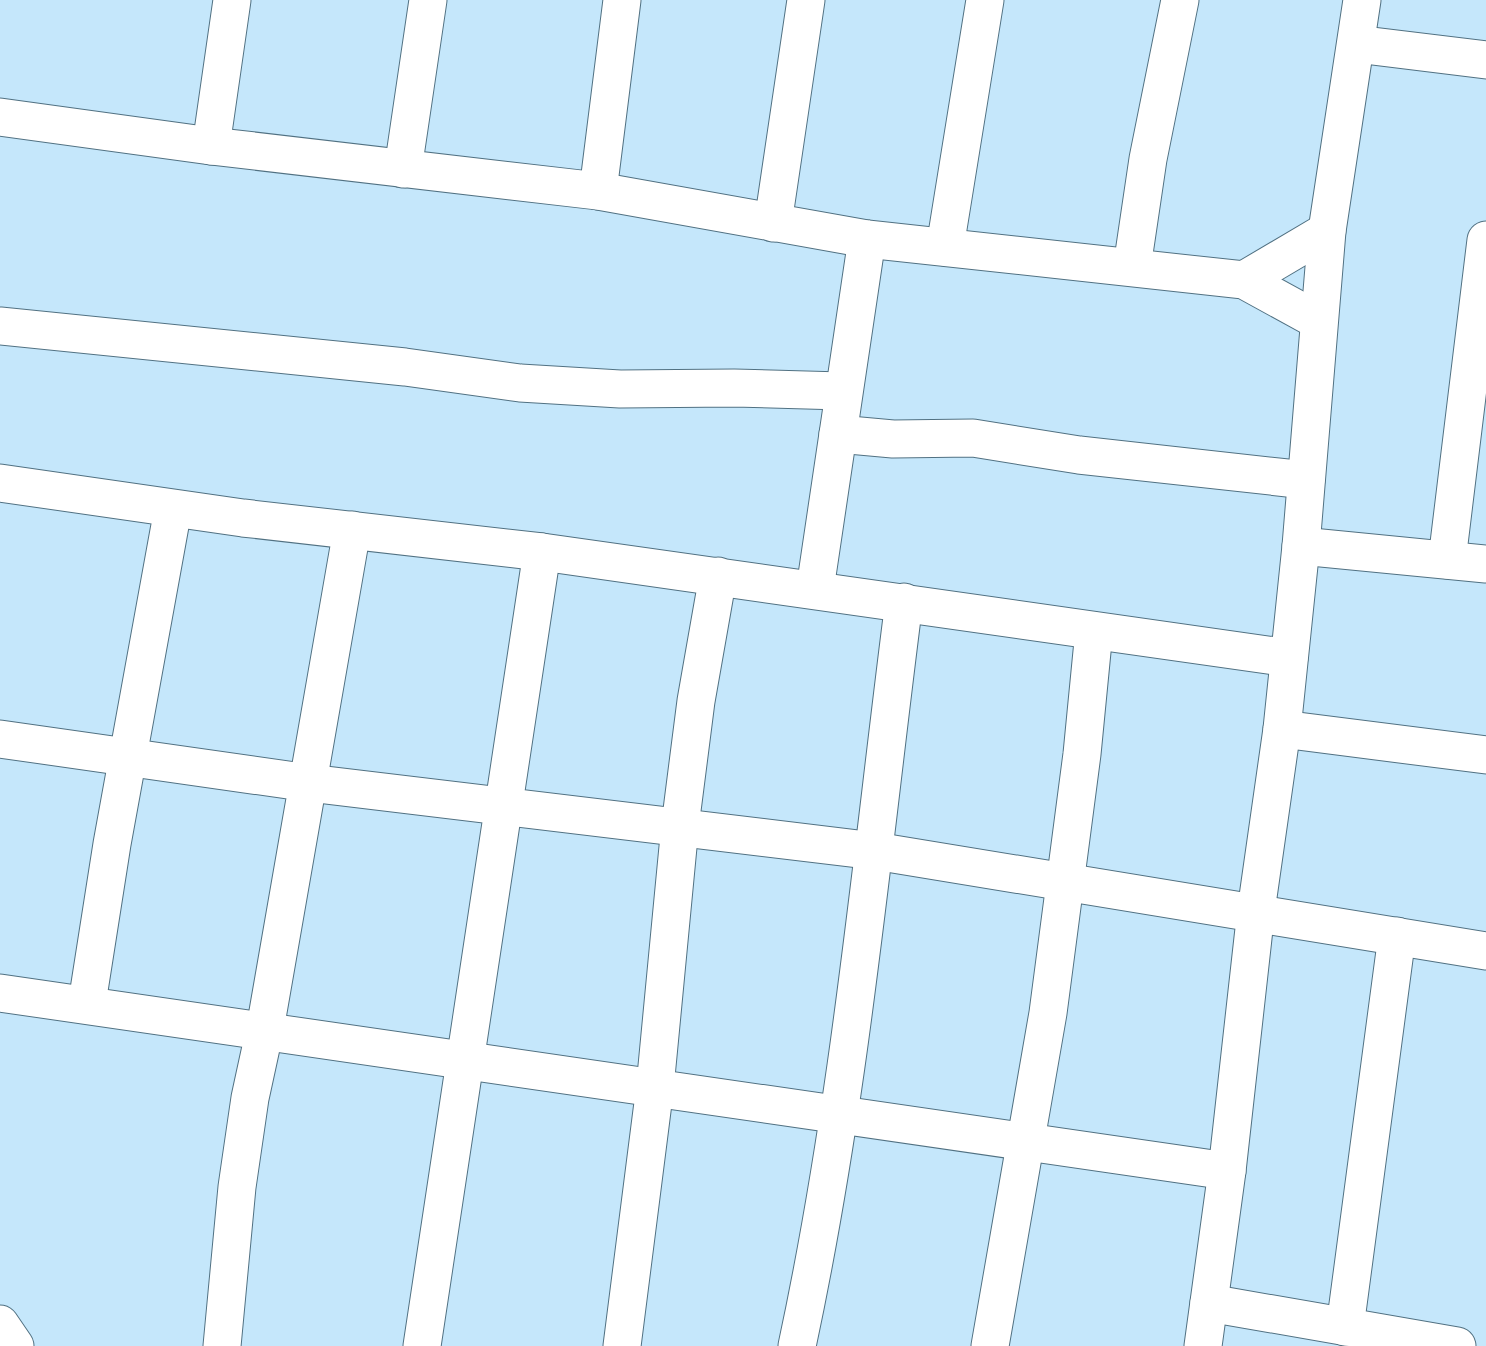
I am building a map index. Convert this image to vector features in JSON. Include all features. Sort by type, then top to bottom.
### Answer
[{"type":"street","points":[[211,146],[232,0]]},
{"type":"street","points":[[403,169],[428,0]]},
{"type":"street","points":[[598,191],[622,0]]},
{"type":"street","points":[[773,223],[806,0]]},
{"type":"street","points":[[945,247],[985,0]]},
{"type":"street","points":[[1132,267],[1148,159],[1180,0]]},
{"type":"street","points":[[1203,1346],[1227,1171],[1256,911],[1282,729],[1301,546],[1317,320],[1327,232],[1362,0]]},
{"type":"street","points":[[1356,44],[1486,60]]},
{"type":"street","points":[[0,117],[211,146],[598,191],[867,239],[1244,280],[1317,320]]},
{"type":"street","points":[[1244,280],[1327,232]]},
{"type":"street","points":[[815,589],[842,391],[867,239]]},
{"type":"street","points":[[1447,560],[1486,240]]},
{"type":"street","points":[[0,326],[405,367],[520,383],[620,389],[842,391]]},
{"type":"street","points":[[838,434],[893,439],[973,438],[1079,455],[1306,480]]},
{"type":"street","points":[[0,483],[173,509],[542,552],[904,601],[1289,658]]},
{"type":"street","points":[[87,1003],[173,509]]},
{"type":"street","points":[[222,1346],[237,1187],[250,1098],[265,1029],[352,530]]},
{"type":"street","points":[[1301,546],[1486,564]]},
{"type":"street","points":[[422,1346],[542,552]]},
{"type":"street","points":[[622,1346],[655,1087],[680,826],[696,701],[718,576]]},
{"type":"street","points":[[797,1346],[814,1267],[839,1116],[875,850],[904,601]]},
{"type":"street","points":[[990,1346],[1026,1141],[1066,882],[1094,631]]},
{"type":"street","points":[[1282,729],[1486,755]]},
{"type":"street","points":[[0,739],[309,783],[875,850],[1486,951]]},
{"type":"street","points":[[1336,1332],[1397,936]]},
{"type":"street","points":[[0,993],[87,1003],[839,1116],[1227,1171]]},
{"type":"street","points":[[1209,1303],[1336,1332],[1457,1346]]},
{"type":"street","points":[[0,1324],[15,1346]]}]
